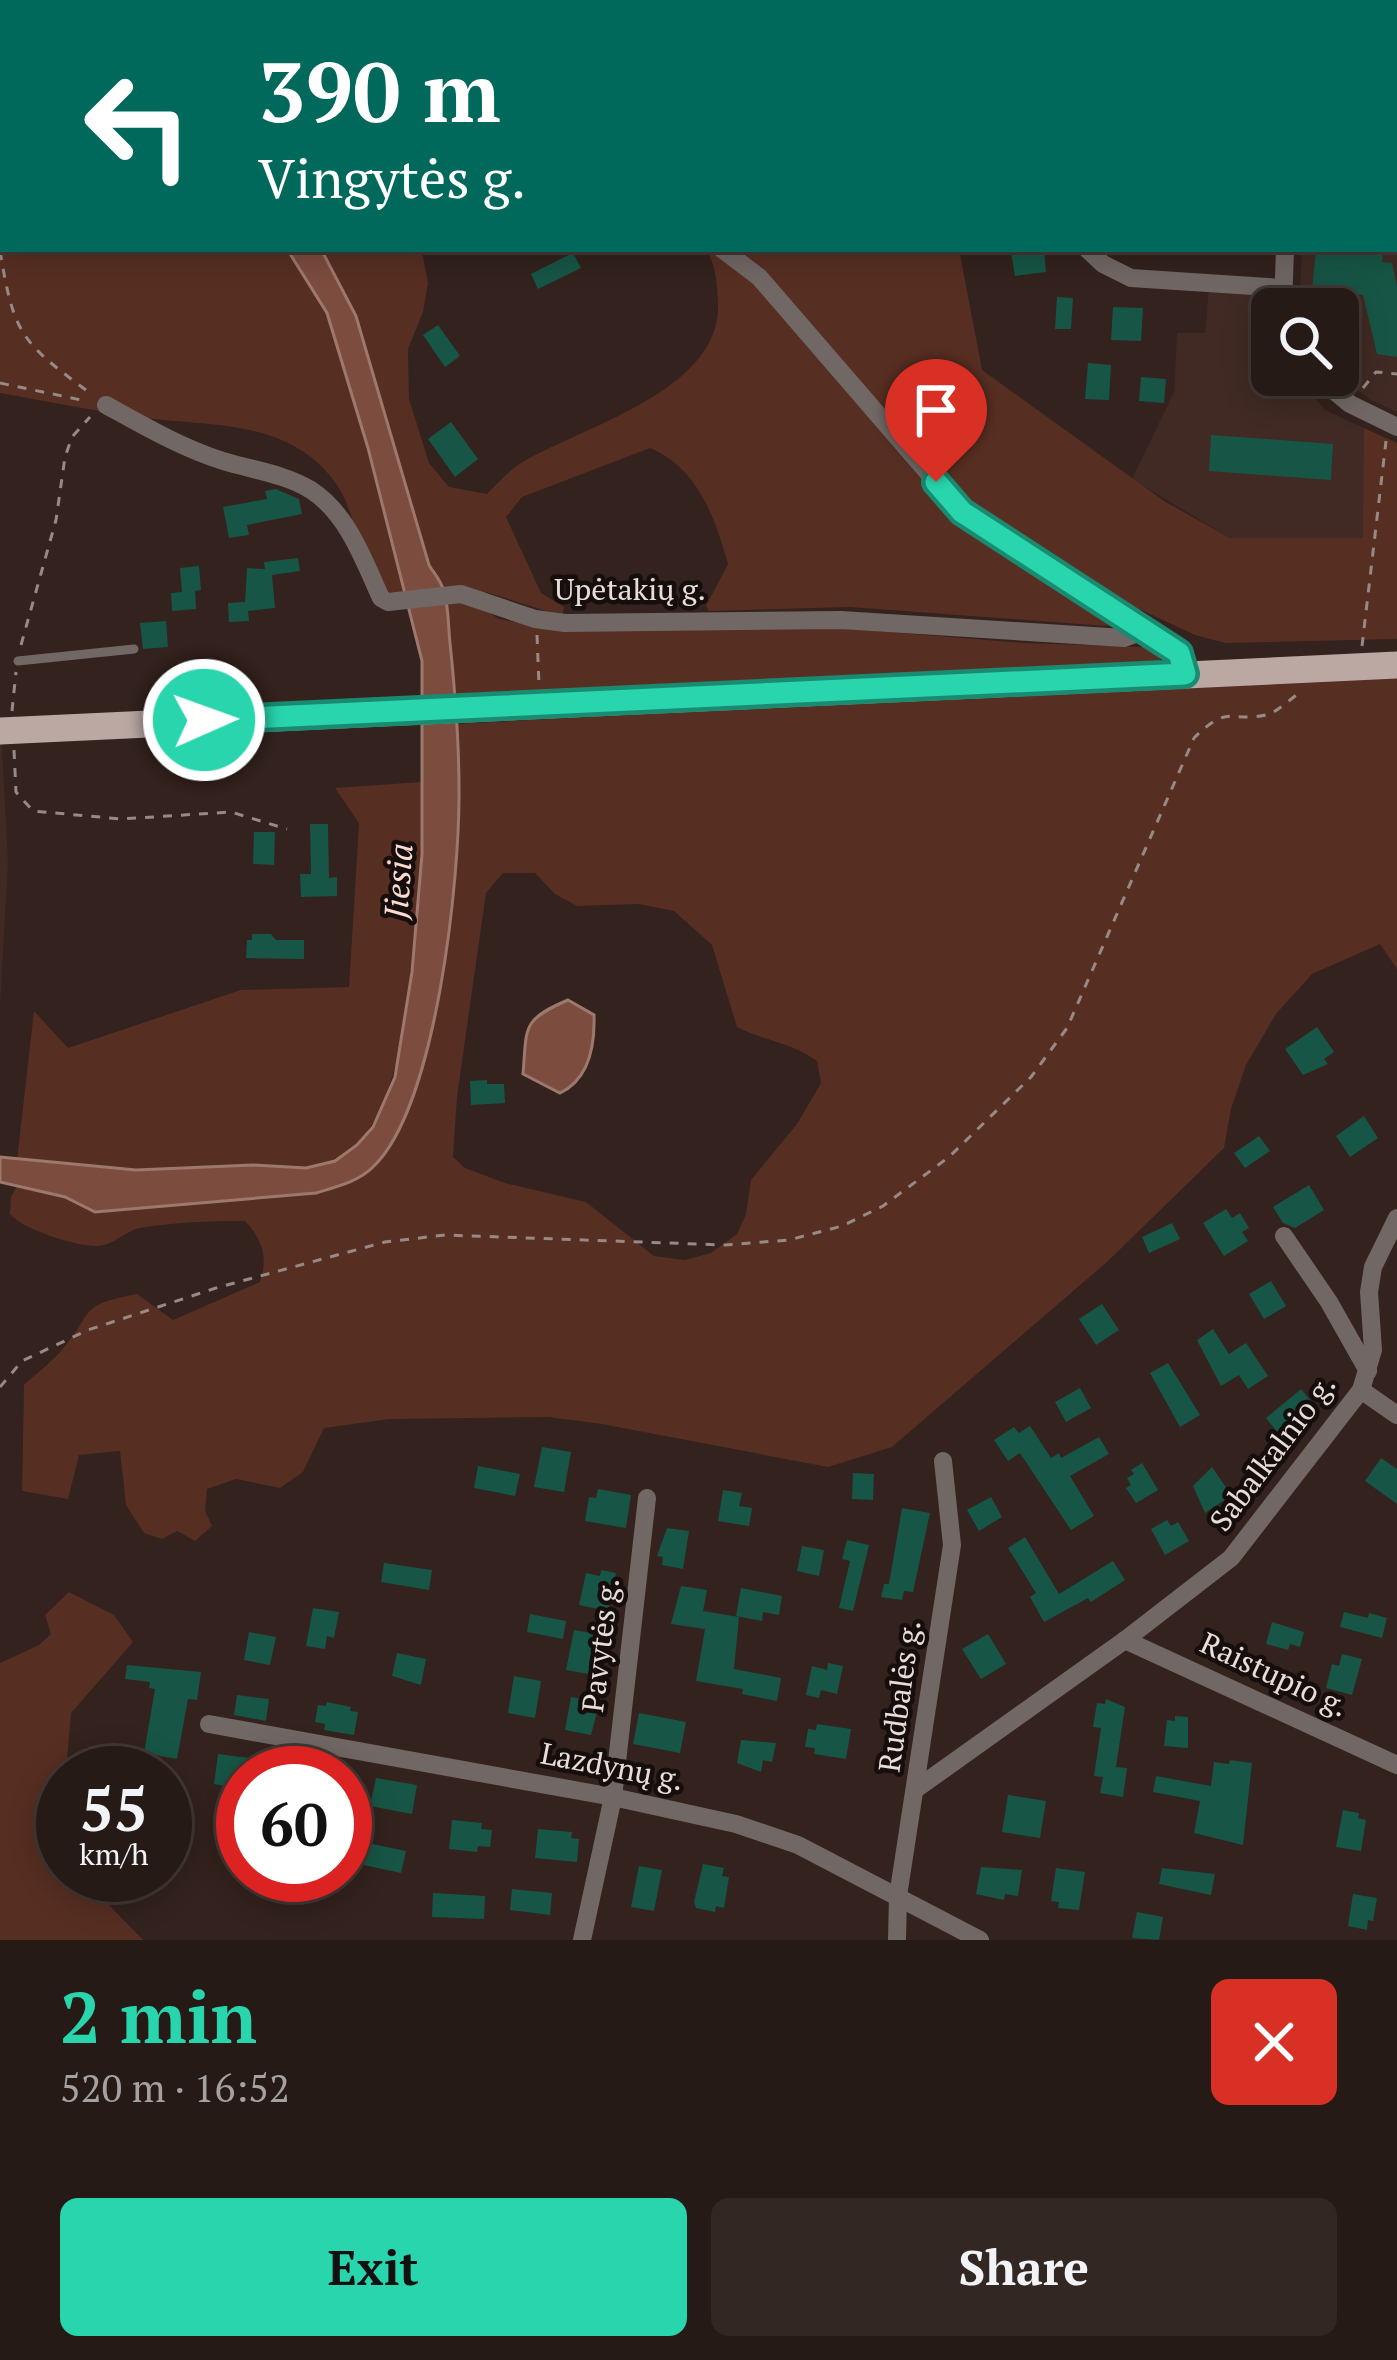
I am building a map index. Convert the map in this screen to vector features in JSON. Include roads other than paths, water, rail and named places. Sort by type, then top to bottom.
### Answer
[{"type":"main road","points":[[9,736],[51,728],[336,715],[538,697],[1397,665]]},
{"type":"street","points":[[726,252],[759,277],[962,512],[1179,653],[1185,674]]},
{"type":"street","points":[[1090,252],[1131,278],[1282,288],[1285,252]]},
{"type":"street","points":[[1340,396],[1392,430]]},
{"type":"street","name":"Upėtakių g.","points":[[106,405],[190,449],[314,491],[349,532],[381,598],[400,601],[461,594],[535,619],[565,623],[841,620],[1124,638],[1146,630]]},
{"type":"street","name":"Sabalkalnio g.","points":[[916,1789],[1232,1558],[1365,1380],[1373,1350],[1369,1292],[1373,1267],[1397,1218]]},
{"type":"street","points":[[1284,1235],[1365,1380],[1397,1415]]},
{"type":"street","name":"Rudbalės g.","points":[[897,1940],[898,1896],[952,1545],[944,1461]]},
{"type":"street","name":"Pavytės g.","points":[[582,1940],[613,1797],[647,1498]]},
{"type":"street","name":"Raistupio g.","points":[[1125,1640],[1397,1765]]},
{"type":"street","name":"Lazdynų g.","points":[[208,1724],[613,1797],[757,1831],[798,1845],[980,1940]]},
{"type":"lane","points":[[18,661],[134,649]]},
{"type":"water label","name":"Jiesia","points":[[398,881]]}]
